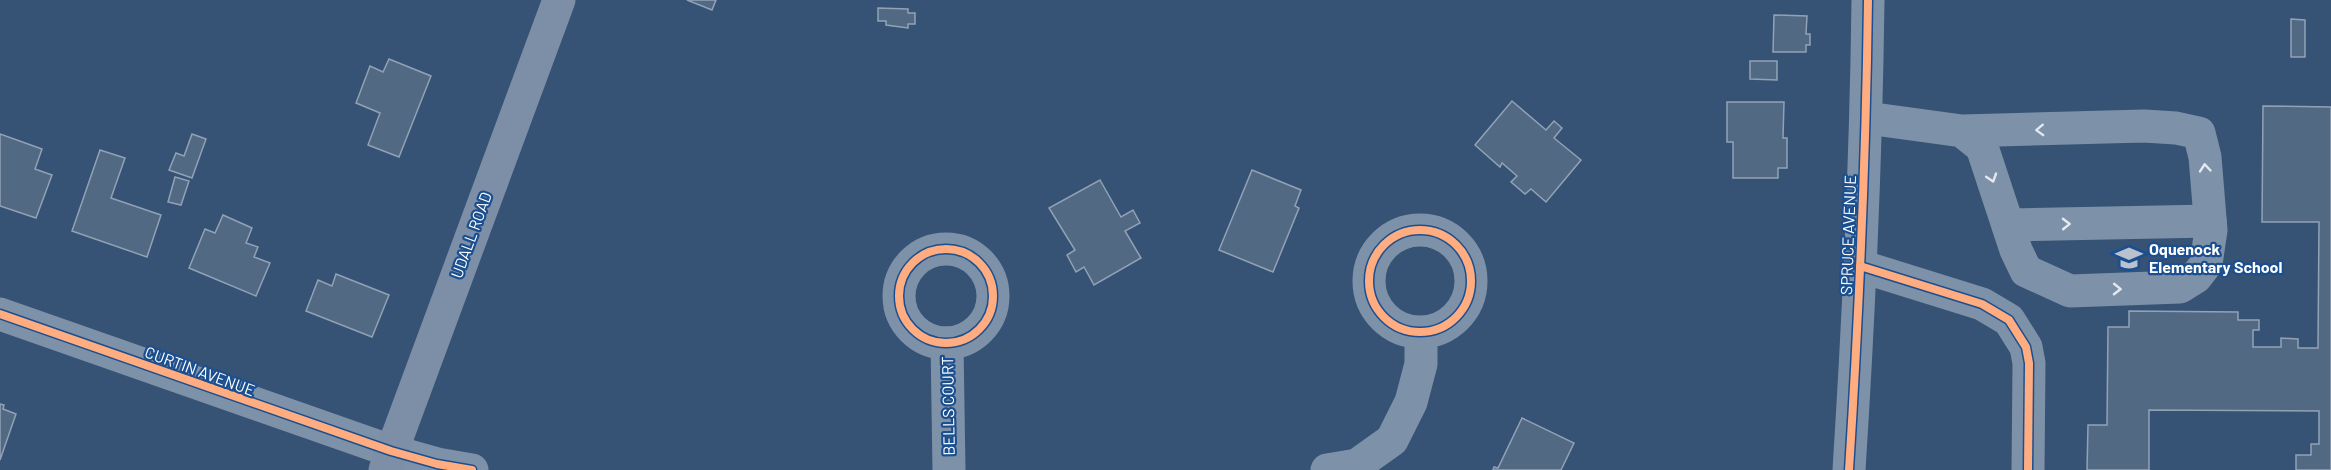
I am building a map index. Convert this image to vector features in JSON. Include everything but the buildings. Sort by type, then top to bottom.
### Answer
[{"type":"main road","name":"UDALL ROAD","points":[[388,461],[559,0]]},
{"type":"street","name":"SPRUCE AVENUE","points":[[1849,470],[1867,118],[1868,0]]},
{"type":"street","points":[[1867,118],[1962,131],[2144,126],[2176,128],[2199,133],[2205,157],[2211,230],[2206,264],[2196,277],[2180,287],[2141,290],[2110,288],[2070,291],[2026,271],[1982,147],[1962,131]]},
{"type":"street","points":[[2008,225],[2210,221]]},
{"type":"street","points":[[1860,266],[1982,304],[2009,320],[2026,347],[2029,363],[2028,470]]},
{"type":"street","name":"CURTIN AVENUE","points":[[0,314],[388,461],[437,464],[472,470]]},
{"type":"street","points":[[1327,470],[1357,465],[1392,440],[1411,402],[1421,364],[1421,333]]},
{"type":"street","name":"BELLS COURT","points":[[947,343],[949,470]]},
{"type":"cycle path","points":[[1849,470],[1862,235],[1868,0]]},
{"type":"cycle path","points":[[1410,230],[1430,230],[1449,238],[1463,252],[1471,271],[1471,281],[1468,301],[1463,310],[1449,324],[1430,332],[1410,332],[1391,324],[1377,310],[1369,291],[1369,271],[1377,252],[1391,238],[1410,230]]},
{"type":"cycle path","points":[[946,249],[964,253],[979,263],[989,278],[993,296],[989,314],[979,329],[964,339],[946,343],[928,339],[913,329],[903,314],[899,296],[903,278],[913,263],[928,253],[946,249]]},
{"type":"cycle path","points":[[1860,266],[1982,304],[2009,320],[2026,347],[2029,363],[2028,470]]},
{"type":"cycle path","points":[[0,314],[391,451],[437,464],[472,470]]},
{"type":"place","name":"Oquenock Elementary School","points":[[2129,258]]}]
